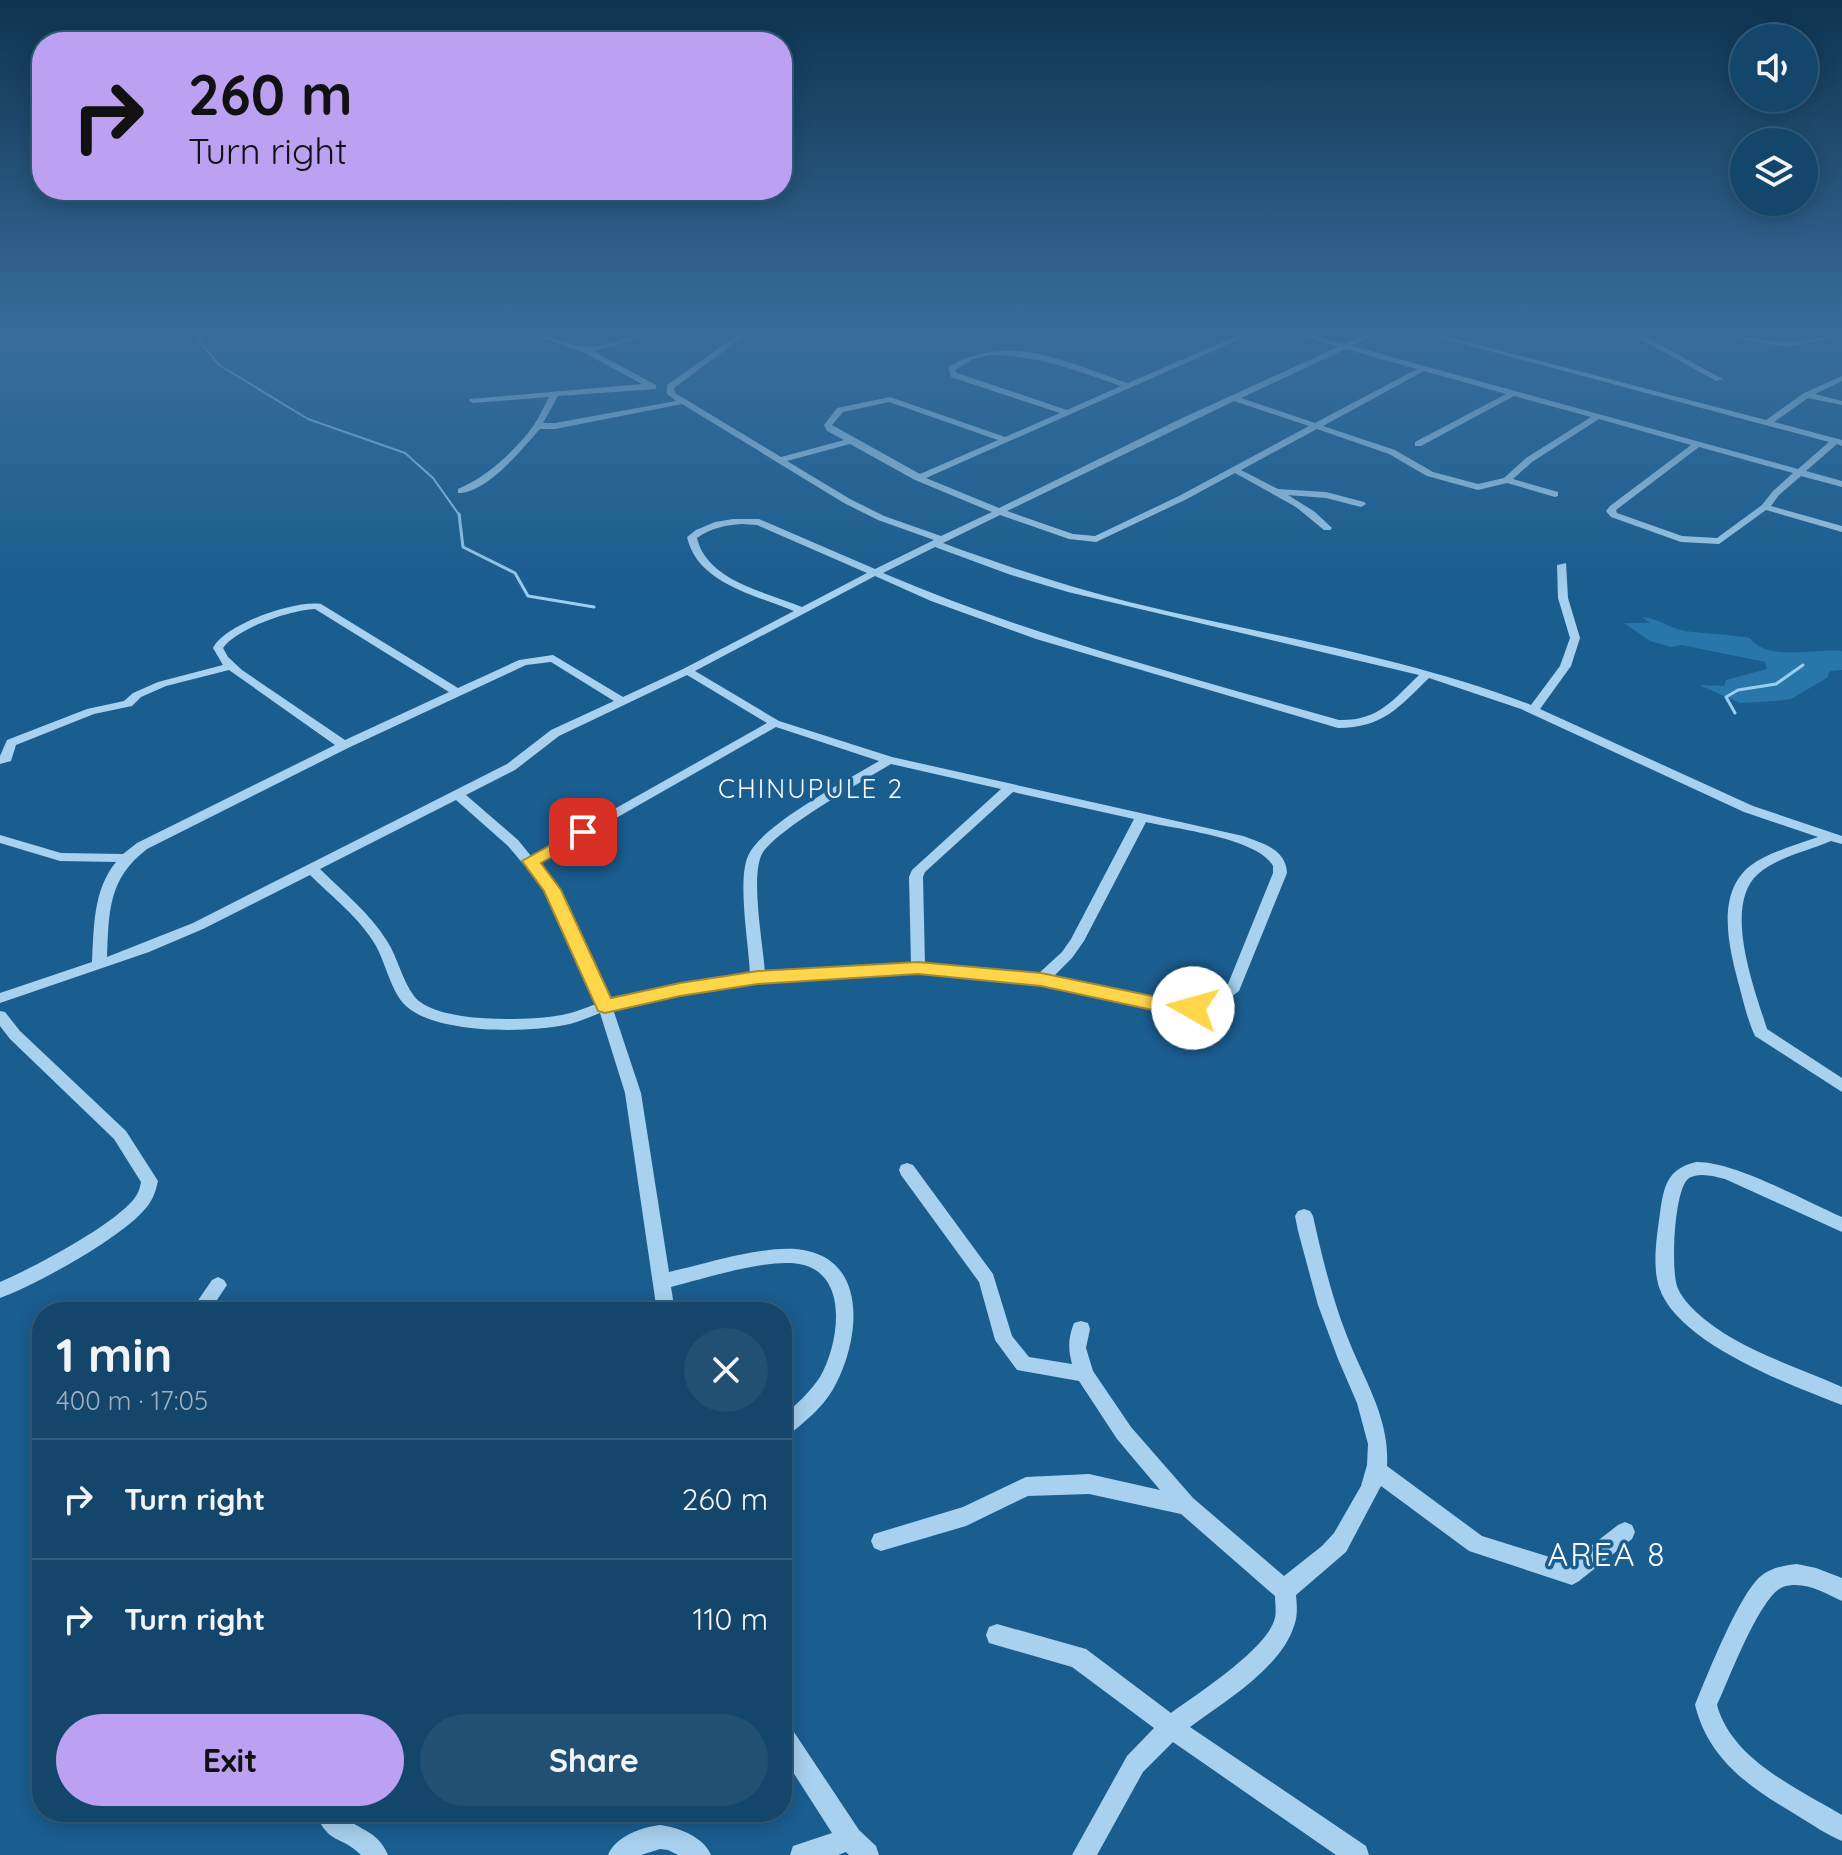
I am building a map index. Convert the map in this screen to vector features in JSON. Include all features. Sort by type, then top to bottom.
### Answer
[{"type":"street","points":[[461,491],[481,484],[539,423]]},
{"type":"street","points":[[538,426],[573,423]]},
{"type":"street","points":[[716,423],[881,518],[1015,573],[1427,674],[1533,710],[1729,801],[1836,838]]},
{"type":"street","points":[[831,423],[828,427],[850,441],[918,478],[1000,512],[1072,537],[1096,539],[1323,423]]},
{"type":"street","points":[[957,423],[1006,440]]},
{"type":"street","points":[[918,478],[1046,423]]},
{"type":"street","points":[[0,998],[99,965],[198,926],[511,767],[555,733],[687,671],[874,573],[1184,423]]},
{"type":"street","points":[[1310,423],[1392,452],[1430,474],[1478,487],[1507,480],[1529,460],[1589,423]]},
{"type":"street","points":[[1418,444],[1458,423]]},
{"type":"street","points":[[1613,423],[1842,484]]},
{"type":"street","points":[[1768,423],[1839,442]]},
{"type":"street","points":[[779,460],[850,441]]},
{"type":"street","points":[[1696,445],[1613,508],[1611,511],[1614,515],[1681,539],[1705,542],[1728,537],[1765,507],[1799,473],[1839,442]]},
{"type":"street","points":[[1235,470],[1276,490],[1323,521],[1327,528]]},
{"type":"street","points":[[1507,480],[1555,494]]},
{"type":"street","points":[[1276,490],[1326,495],[1361,504]]},
{"type":"street","points":[[1765,507],[1842,529]]},
{"type":"street","points":[[803,611],[718,576],[699,560],[692,537],[713,526],[736,521],[759,522],[874,573],[1040,637],[1338,724],[1365,725],[1376,721],[1427,674]]},
{"type":"street","points":[[1533,710],[1565,666],[1575,638],[1563,598],[1562,565]]},
{"type":"street","points":[[344,745],[263,692],[231,666],[218,648],[228,636],[301,607],[317,606],[457,692]]},
{"type":"street","points":[[0,839],[60,857],[123,858],[344,745],[523,662],[553,658],[622,701]]},
{"type":"street","points":[[0,760],[7,758],[11,743],[91,711],[128,704],[137,695],[162,684],[231,666]]},
{"type":"street","points":[[311,868],[366,922],[382,944],[408,1000],[423,1012],[447,1019],[515,1026],[566,1020],[605,1006],[680,989],[758,978],[918,968],[1041,979],[1176,1008],[1213,1003],[1234,987],[1280,873],[1281,865],[1277,858],[1238,839],[889,760],[775,723],[687,671]]},
{"type":"street","points":[[531,861],[775,723]]},
{"type":"street","points":[[758,978],[753,880],[754,857],[762,843],[889,760]]},
{"type":"street","points":[[918,968],[915,884],[919,870],[1011,787]]},
{"type":"street","points":[[458,795],[483,814],[531,861],[552,890],[605,1006],[633,1093],[665,1302]]},
{"type":"street","points":[[1041,979],[1077,941],[1142,817]]},
{"type":"street","points":[[1836,838],[1753,870],[1735,893],[1735,940],[1760,1032],[1842,1086]]},
{"type":"street","points":[[99,965],[104,897],[123,858]]},
{"type":"street","points":[[0,1016],[15,1035],[120,1135],[150,1181],[145,1197],[125,1217],[24,1280],[0,1290]]},
{"type":"street","points":[[1842,1225],[1714,1169],[1691,1170],[1678,1177],[1670,1192],[1667,1283],[1689,1316],[1726,1342],[1842,1396]]},
{"type":"street","points":[[907,1170],[987,1279],[1004,1340],[1024,1364],[1085,1374]]},
{"type":"street","points":[[1285,1591],[1297,1577],[1337,1547],[1367,1500],[1379,1446],[1373,1413],[1338,1336],[1304,1216]]},
{"type":"street","points":[[664,1281],[787,1255],[809,1258],[836,1281],[846,1320],[840,1356],[807,1409],[792,1421]]},
{"type":"street","points":[[206,1302],[218,1285]]},
{"type":"street","points":[[1081,1329],[1077,1348],[1085,1374],[1124,1433],[1186,1505],[1285,1591],[1287,1612],[1282,1630],[1267,1650],[1171,1727],[1135,1764],[1084,1855]]},
{"type":"street","points":[[1376,1470],[1476,1544],[1572,1574],[1625,1532]]},
{"type":"street","points":[[881,1541],[966,1516],[1026,1487],[1089,1484],[1186,1505]]},
{"type":"street","points":[[1842,1590],[1806,1575],[1785,1575],[1769,1583],[1756,1601],[1706,1705],[1714,1728],[1738,1757],[1773,1786],[1842,1829]]},
{"type":"street","points":[[997,1635],[1078,1657],[1171,1727],[1357,1855]]},
{"type":"street","points":[[792,1749],[859,1847],[802,1855]]},
{"type":"street","points":[[331,1822],[346,1835],[364,1841],[376,1855]]},
{"type":"street","points":[[620,1855],[655,1835],[675,1837],[699,1855]]},
{"type":"shaded area","points":[[1642,617],[1685,631],[1750,638],[1768,650],[1842,651],[1842,670],[1830,671],[1827,678],[1791,699],[1740,703],[1699,685],[1724,686],[1726,680],[1767,669],[1765,662],[1650,641],[1624,623],[1650,623]]},
{"type":"waterway","points":[[318,423],[405,453],[433,478],[459,515]]},
{"type":"waterway","points":[[459,515],[463,547],[515,573],[528,596],[594,607]]},
{"type":"waterway","points":[[1735,713],[1726,697],[1738,690],[1776,684],[1803,665]]},
{"type":"district","name":"CHINUPULE 2","points":[[811,788]]},
{"type":"district","name":"AREA 8","points":[[1607,1554]]},
{"type":"route","points":[[583,832],[531,861],[552,890],[605,1006],[680,989],[758,978],[918,968],[1041,979],[1176,1008],[1193,1008]]}]
